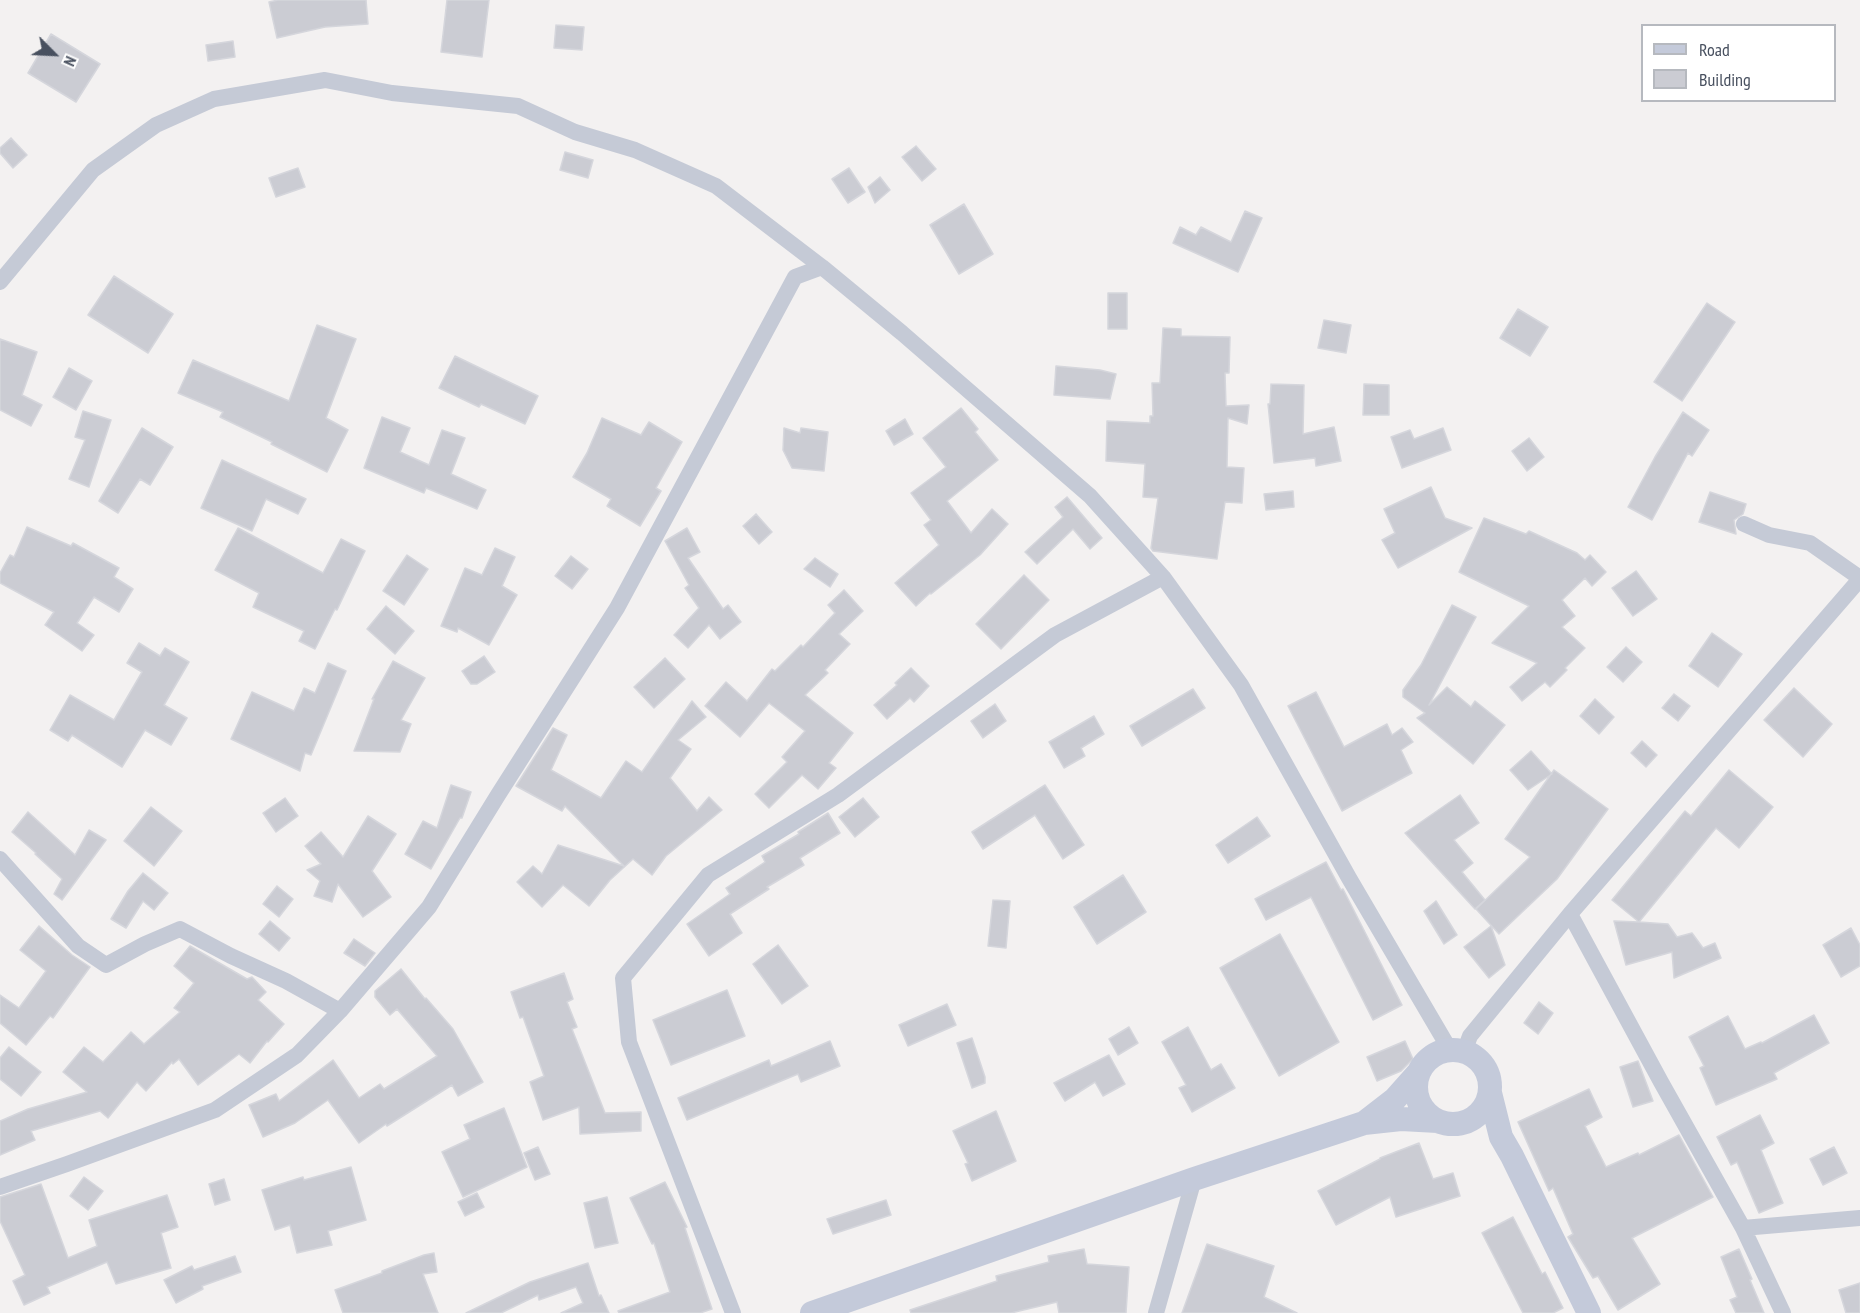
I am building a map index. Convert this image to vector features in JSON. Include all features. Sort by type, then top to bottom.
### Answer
[{"type":"main road","points":[[1364,1123],[1395,1099],[1432,1057],[1457,1051],[1477,1059],[1484,1066],[1490,1084],[1500,1137],[1512,1156],[1589,1313]]},
{"type":"main road","points":[[1419,1072],[1416,1091],[1423,1109],[1445,1123],[1474,1132],[1500,1151],[1512,1156]]},
{"type":"main road","points":[[812,1313],[1194,1179],[1364,1123],[1401,1119],[1445,1123],[1466,1122],[1475,1118],[1482,1111],[1490,1093]]},
{"type":"street","points":[[0,282],[93,170],[156,125],[214,99],[325,80],[392,93],[518,106],[575,132],[635,150],[716,186],[822,267],[1090,496],[1163,578],[1241,685],[1349,878],[1457,1051],[1570,914],[1860,578],[1810,543],[1769,536],[1744,524]]},
{"type":"street","points":[[0,1187],[215,1110],[297,1055],[340,1011],[429,907],[616,608],[795,277],[822,267]]},
{"type":"street","points":[[733,1313],[629,1042],[623,978],[708,875],[838,795],[1055,634],[1163,578]]},
{"type":"street","points":[[0,859],[78,946],[106,965],[145,944],[180,929],[286,981],[340,1011]]},
{"type":"street","points":[[1570,914],[1743,1228],[1783,1313]]},
{"type":"street","points":[[1156,1313],[1194,1179]]},
{"type":"street","points":[[1743,1228],[1860,1218]]},
{"type":"building","points":[[278,0],[366,0],[368,24],[325,27],[277,38],[269,2]]},
{"type":"building","points":[[447,0],[489,0],[482,57],[441,52]]},
{"type":"building","points":[[556,25],[584,27],[582,50],[554,48]]},
{"type":"building","points":[[51,34],[100,64],[76,102],[28,73]]},
{"type":"building","points":[[233,41],[235,57],[208,61],[206,45]]},
{"type":"building","points":[[11,138],[27,155],[13,168],[0,153],[0,148]]},
{"type":"building","points":[[916,146],[936,169],[922,181],[902,157]]},
{"type":"building","points":[[565,152],[593,160],[588,178],[560,170]]},
{"type":"building","points":[[298,168],[305,187],[276,197],[269,178]]},
{"type":"building","points":[[849,168],[865,192],[848,203],[832,179]]},
{"type":"building","points":[[880,177],[890,190],[875,203],[868,187]]},
{"type":"building","points":[[964,204],[993,254],[959,274],[930,225]]},
{"type":"building","points":[[1245,211],[1262,218],[1238,272],[1173,243],[1180,227],[1196,235],[1201,227],[1231,242]]},
{"type":"building","points":[[114,276],[173,314],[148,353],[88,315]]},
{"type":"building","points":[[1108,293],[1127,293],[1127,329],[1108,329]]},
{"type":"building","points":[[1707,303],[1735,322],[1682,401],[1654,382]]},
{"type":"building","points":[[1518,309],[1548,327],[1530,356],[1500,338]]},
{"type":"building","points":[[1324,320],[1351,325],[1346,353],[1318,348]]},
{"type":"building","points":[[317,325],[356,339],[326,418],[348,430],[327,472],[220,417],[223,412],[178,393],[193,360],[289,401]]},
{"type":"building","points":[[1163,328],[1181,329],[1181,336],[1230,337],[1229,373],[1225,373],[1226,406],[1249,405],[1247,424],[1228,418],[1227,467],[1244,468],[1242,503],[1225,502],[1217,559],[1153,551],[1151,548],[1158,498],[1143,497],[1145,464],[1106,461],[1107,421],[1150,423],[1150,416],[1153,416],[1152,383],[1160,383]]},
{"type":"building","points":[[0,339],[37,352],[22,395],[42,405],[31,426],[0,410]]},
{"type":"building","points":[[455,356],[538,396],[525,424],[481,404],[479,407],[439,388]]},
{"type":"building","points":[[1056,366],[1100,370],[1116,374],[1110,399],[1054,395]]},
{"type":"building","points":[[69,368],[92,381],[76,410],[53,397]]},
{"type":"building","points":[[1271,384],[1304,385],[1303,434],[1334,427],[1341,461],[1316,466],[1315,458],[1274,463],[1268,404],[1270,404]]},
{"type":"building","points":[[1364,384],[1389,385],[1389,415],[1363,415]]},
{"type":"building","points":[[961,408],[978,429],[975,432],[998,460],[947,501],[971,533],[992,509],[1008,524],[980,555],[916,606],[895,583],[939,545],[924,525],[931,520],[911,493],[946,467],[923,438]]},
{"type":"building","points":[[83,411],[111,420],[89,487],[69,479],[85,440],[75,437]]},
{"type":"building","points":[[1683,412],[1709,430],[1692,456],[1688,453],[1652,520],[1628,507]]},
{"type":"building","points":[[382,417],[410,428],[400,452],[429,465],[442,430],[465,438],[451,474],[486,490],[477,509],[426,488],[424,493],[364,468]]},
{"type":"building","points":[[602,418],[641,435],[649,422],[682,442],[656,488],[661,491],[640,526],[607,506],[611,499],[573,477],[587,453]]},
{"type":"building","points":[[905,419],[913,434],[894,445],[886,431]]},
{"type":"building","points":[[142,428],[173,447],[150,485],[140,479],[118,513],[99,501]]},
{"type":"building","points":[[784,428],[800,433],[801,428],[828,432],[824,471],[792,468],[783,450]]},
{"type":"building","points":[[1443,428],[1451,450],[1402,468],[1391,437],[1410,430],[1414,439]]},
{"type":"building","points":[[1529,438],[1544,457],[1527,471],[1512,451]]},
{"type":"building","points":[[222,460],[306,499],[298,514],[266,499],[252,531],[201,508]]},
{"type":"building","points":[[1431,487],[1445,518],[1472,528],[1398,568],[1382,540],[1395,533],[1384,509]]},
{"type":"building","points":[[1293,491],[1294,507],[1266,510],[1264,494]]},
{"type":"building","points":[[1710,492],[1746,504],[1743,514],[1734,520],[1736,534],[1699,522]]},
{"type":"building","points":[[1067,497],[1102,538],[1090,549],[1073,529],[1037,564],[1025,552],[1063,517],[1055,507]]},
{"type":"building","points":[[756,514],[772,532],[759,544],[743,526]]},
{"type":"building","points":[[1484,518],[1526,534],[1529,531],[1577,553],[1585,560],[1590,555],[1606,572],[1592,586],[1585,578],[1562,600],[1575,616],[1562,627],[1585,648],[1550,687],[1545,682],[1522,701],[1510,687],[1537,663],[1492,643],[1529,606],[1459,572]]},
{"type":"building","points":[[27,527],[71,546],[73,543],[119,568],[114,577],[133,589],[119,612],[94,597],[77,623],[94,635],[82,651],[45,625],[54,612],[0,583],[0,573],[10,555],[14,557]]},
{"type":"building","points":[[238,528],[323,573],[341,539],[365,551],[337,610],[335,609],[315,649],[299,641],[304,631],[253,607],[259,593],[215,570]]},
{"type":"building","points":[[687,528],[700,552],[688,558],[723,609],[728,605],[741,622],[720,639],[709,625],[688,648],[674,635],[699,608],[685,588],[689,585],[665,541]]},
{"type":"building","points":[[495,548],[515,557],[502,586],[517,595],[489,645],[458,628],[457,632],[441,626],[465,568],[482,575]]},
{"type":"building","points":[[407,555],[428,569],[404,605],[383,591]]},
{"type":"building","points":[[571,556],[588,569],[572,589],[555,576]]},
{"type":"building","points":[[815,558],[838,574],[830,587],[804,569]]},
{"type":"building","points":[[1636,571],[1657,599],[1633,616],[1612,588]]},
{"type":"building","points":[[1024,575],[1049,600],[1001,649],[976,624]]},
{"type":"building","points":[[844,590],[863,611],[839,634],[850,644],[825,670],[828,673],[805,695],[853,733],[829,763],[836,768],[818,789],[802,775],[769,808],[755,794],[787,762],[782,757],[805,731],[769,703],[740,737],[705,706],[726,682],[747,701],[772,669],[775,671],[801,645],[803,647],[835,613],[828,605]]},
{"type":"building","points":[[1452,605],[1476,617],[1429,705],[1447,687],[1471,707],[1475,701],[1505,725],[1473,764],[1417,718],[1425,713],[1403,697],[1403,690],[1421,665]]},
{"type":"building","points":[[386,606],[414,631],[395,654],[367,629]]},
{"type":"building","points":[[1712,633],[1742,654],[1718,687],[1689,666]]},
{"type":"building","points":[[139,643],[160,656],[165,648],[189,662],[164,705],[187,718],[171,745],[145,730],[122,767],[72,735],[68,741],[50,730],[70,695],[114,720],[142,672],[127,663]]},
{"type":"building","points":[[1626,647],[1642,662],[1623,682],[1607,667]]},
{"type":"building","points":[[484,656],[495,672],[477,684],[471,684],[462,671]]},
{"type":"building","points":[[665,658],[685,679],[654,708],[634,687]]},
{"type":"building","points":[[393,661],[425,678],[401,720],[411,724],[400,752],[354,751],[374,699],[372,699]]},
{"type":"building","points":[[328,663],[346,671],[311,755],[305,753],[300,771],[231,739],[252,692],[294,711],[304,688],[315,693]]},
{"type":"building","points":[[911,668],[929,686],[914,702],[910,698],[887,719],[874,705],[897,685],[895,683]]},
{"type":"building","points":[[1794,688],[1832,724],[1803,757],[1764,720]]},
{"type":"building","points":[[1193,689],[1205,708],[1142,746],[1130,726]]},
{"type":"building","points":[[1316,692],[1344,747],[1387,724],[1392,735],[1402,728],[1413,742],[1401,750],[1412,773],[1342,811],[1288,706]]},
{"type":"building","points":[[1674,694],[1690,706],[1678,721],[1662,708]]},
{"type":"building","points":[[1595,699],[1614,717],[1599,734],[1580,716]]},
{"type":"building","points":[[692,701],[706,717],[678,740],[691,749],[670,778],[697,811],[709,797],[722,810],[666,856],[652,875],[633,859],[610,880],[589,906],[563,885],[542,907],[517,882],[533,866],[542,874],[558,845],[624,866],[565,806],[562,811],[516,786],[553,728],[567,735],[551,770],[601,798],[626,761],[642,772]]},
{"type":"building","points":[[995,704],[1006,721],[983,738],[971,721]]},
{"type":"building","points":[[1094,716],[1104,734],[1081,748],[1085,756],[1064,768],[1049,742]]},
{"type":"building","points":[[1642,741],[1657,755],[1646,767],[1631,753]]},
{"type":"building","points":[[1531,751],[1552,774],[1528,790],[1510,770]]},
{"type":"building","points":[[1554,770],[1608,809],[1557,879],[1499,934],[1476,909],[1530,857],[1505,839]]},
{"type":"building","points":[[1729,770],[1773,807],[1739,848],[1716,828],[1639,922],[1612,900],[1685,811],[1691,816]]},
{"type":"building","points":[[451,785],[471,792],[462,818],[431,869],[405,854],[423,821],[437,828]]},
{"type":"building","points":[[1045,785],[1084,845],[1063,859],[1035,815],[983,849],[972,832]]},
{"type":"building","points":[[1460,795],[1479,823],[1454,840],[1473,863],[1462,872],[1485,900],[1475,909],[1405,833]]},
{"type":"building","points":[[285,798],[298,816],[276,832],[263,813]]},
{"type":"building","points":[[863,798],[879,817],[855,837],[839,817]]},
{"type":"building","points":[[151,807],[182,831],[154,866],[124,841]]},
{"type":"building","points":[[28,812],[75,855],[89,830],[106,840],[62,900],[54,894],[62,879],[12,832]]},
{"type":"building","points":[[828,813],[840,833],[800,858],[804,865],[767,887],[769,889],[730,914],[742,933],[709,956],[687,924],[730,894],[726,888],[765,862],[762,856]]},
{"type":"building","points":[[368,816],[396,834],[372,871],[391,897],[363,917],[338,884],[332,902],[314,896],[320,881],[307,870],[321,864],[305,846],[321,832],[343,857]]},
{"type":"building","points":[[1257,817],[1270,836],[1228,863],[1216,845]]},
{"type":"building","points":[[1326,862],[1341,890],[1343,889],[1402,1005],[1373,1020],[1311,897],[1266,920],[1255,899]]},
{"type":"building","points":[[143,873],[168,893],[154,910],[143,901],[126,928],[111,919],[128,891]]},
{"type":"building","points":[[1123,875],[1146,912],[1097,944],[1074,907]]},
{"type":"building","points":[[277,886],[293,899],[279,917],[263,904]]},
{"type":"building","points":[[993,900],[1010,901],[1006,948],[988,946]]},
{"type":"building","points":[[1436,901],[1457,935],[1444,944],[1424,911]]},
{"type":"building","points":[[270,921],[290,938],[279,951],[259,934]]},
{"type":"building","points":[[1614,921],[1668,924],[1677,937],[1692,933],[1703,948],[1715,943],[1721,958],[1674,978],[1672,952],[1626,965]]},
{"type":"building","points":[[39,926],[72,955],[90,967],[53,1018],[50,1016],[26,1045],[0,1023],[0,995],[19,1008],[46,971],[20,950]]},
{"type":"building","points":[[1491,926],[1505,965],[1489,978],[1464,947]]},
{"type":"building","points":[[1851,928],[1860,945],[1860,966],[1841,977],[1823,945]]},
{"type":"building","points":[[1280,934],[1339,1042],[1279,1076],[1220,968]]},
{"type":"building","points":[[354,939],[375,953],[365,966],[344,953]]},
{"type":"building","points":[[778,945],[808,986],[782,1004],[753,964]]},
{"type":"building","points":[[190,946],[247,979],[252,977],[266,992],[258,1000],[284,1024],[250,1063],[239,1054],[198,1085],[179,1059],[173,1064],[172,1062],[146,1091],[137,1082],[108,1118],[100,1111],[31,1131],[35,1140],[0,1155],[0,1121],[28,1109],[87,1092],[63,1072],[84,1047],[103,1062],[131,1032],[144,1044],[180,1012],[174,1008],[194,983],[174,966]]},
{"type":"building","points":[[401,969],[453,1029],[483,1082],[458,1096],[452,1085],[387,1126],[386,1124],[359,1143],[328,1100],[295,1123],[263,1137],[249,1105],[276,1094],[279,1101],[333,1060],[359,1098],[380,1084],[384,1089],[437,1056],[397,1009],[390,1015],[375,997],[375,991]]},
{"type":"building","points":[[564,973],[573,999],[567,1002],[577,1027],[572,1029],[605,1113],[641,1112],[641,1131],[580,1134],[579,1107],[543,1120],[530,1082],[544,1076],[523,1017],[520,1018],[511,992]]},
{"type":"building","points":[[727,990],[745,1036],[671,1065],[653,1020]]},
{"type":"building","points":[[1539,1002],[1553,1013],[1538,1034],[1524,1023]]},
{"type":"building","points":[[947,1004],[956,1025],[908,1046],[899,1025]]},
{"type":"building","points":[[1814,1015],[1829,1043],[1774,1073],[1777,1079],[1716,1105],[1700,1068],[1704,1066],[1689,1037],[1728,1016],[1745,1049],[1762,1043]]},
{"type":"building","points":[[1129,1027],[1138,1043],[1118,1055],[1109,1039]]},
{"type":"building","points":[[1188,1027],[1211,1070],[1221,1064],[1235,1088],[1192,1112],[1179,1088],[1186,1085],[1162,1042]]},
{"type":"building","points":[[972,1038],[985,1083],[972,1088],[957,1043]]},
{"type":"building","points":[[830,1041],[840,1066],[801,1082],[798,1074],[687,1120],[678,1098],[769,1060],[771,1066]]},
{"type":"building","points":[[1405,1041],[1413,1059],[1401,1071],[1377,1081],[1367,1057]]},
{"type":"building","points":[[9,1047],[41,1072],[21,1096],[0,1079],[0,1058]]},
{"type":"building","points":[[1109,1055],[1125,1084],[1103,1096],[1095,1082],[1065,1101],[1054,1083]]},
{"type":"building","points":[[1638,1061],[1653,1101],[1633,1107],[1620,1067]]},
{"type":"building","points":[[1589,1089],[1602,1117],[1585,1126],[1606,1167],[1638,1153],[1639,1155],[1679,1135],[1713,1197],[1632,1238],[1660,1284],[1618,1310],[1598,1276],[1593,1278],[1568,1237],[1573,1234],[1553,1188],[1549,1191],[1518,1122]]},
{"type":"building","points":[[504,1108],[527,1167],[463,1197],[442,1152],[470,1139],[464,1125]]},
{"type":"building","points":[[996,1111],[1016,1161],[972,1181],[965,1164],[968,1163],[953,1131]]},
{"type":"building","points":[[1760,1115],[1774,1143],[1761,1150],[1783,1203],[1759,1213],[1737,1162],[1731,1165],[1717,1137]]},
{"type":"building","points":[[1419,1143],[1433,1179],[1453,1173],[1460,1196],[1396,1217],[1390,1197],[1336,1225],[1318,1191],[1380,1158]]},
{"type":"building","points":[[538,1147],[550,1174],[535,1180],[524,1153]]},
{"type":"building","points":[[1834,1147],[1847,1173],[1823,1185],[1810,1159]]},
{"type":"building","points":[[351,1167],[366,1220],[328,1231],[332,1245],[297,1253],[290,1225],[275,1230],[262,1190],[303,1177],[304,1180]]},
{"type":"building","points":[[84,1177],[103,1191],[88,1210],[70,1196]]},
{"type":"building","points":[[224,1179],[230,1200],[215,1205],[209,1184]]},
{"type":"building","points":[[665,1182],[687,1227],[685,1228],[712,1309],[700,1313],[619,1313],[618,1311],[670,1292],[654,1243],[652,1244],[630,1198]]},
{"type":"building","points":[[41,1184],[68,1258],[97,1246],[89,1220],[167,1195],[178,1227],[161,1233],[171,1268],[116,1284],[107,1262],[47,1287],[50,1293],[24,1305],[13,1281],[25,1275],[0,1221],[0,1197]]},
{"type":"building","points":[[477,1193],[484,1207],[465,1216],[458,1202]]},
{"type":"building","points":[[607,1197],[618,1243],[595,1248],[584,1203]]},
{"type":"building","points":[[886,1200],[891,1215],[833,1234],[827,1219]]},
{"type":"building","points":[[1513,1217],[1542,1274],[1545,1272],[1563,1308],[1553,1313],[1523,1313],[1482,1233]]},
{"type":"building","points":[[1207,1244],[1274,1266],[1264,1297],[1297,1313],[1182,1313]]},
{"type":"building","points":[[1084,1249],[1087,1264],[1129,1267],[1126,1313],[1059,1313],[1057,1302],[1011,1313],[911,1313],[910,1310],[997,1281],[996,1276],[1049,1262],[1048,1256]]},
{"type":"building","points":[[1739,1249],[1764,1313],[1736,1313],[1730,1300],[1737,1297],[1721,1257]]},
{"type":"building","points":[[434,1253],[437,1272],[423,1274],[438,1313],[343,1313],[335,1290]]},
{"type":"building","points":[[235,1256],[241,1272],[202,1286],[203,1289],[176,1303],[164,1280],[192,1266],[194,1270]]},
{"type":"building","points":[[588,1263],[599,1296],[601,1295],[609,1313],[561,1313],[583,1303],[576,1287],[539,1300],[538,1295],[501,1313],[466,1313],[530,1282]]},
{"type":"building","points":[[1860,1283],[1860,1313],[1846,1313],[1839,1290]]}]
